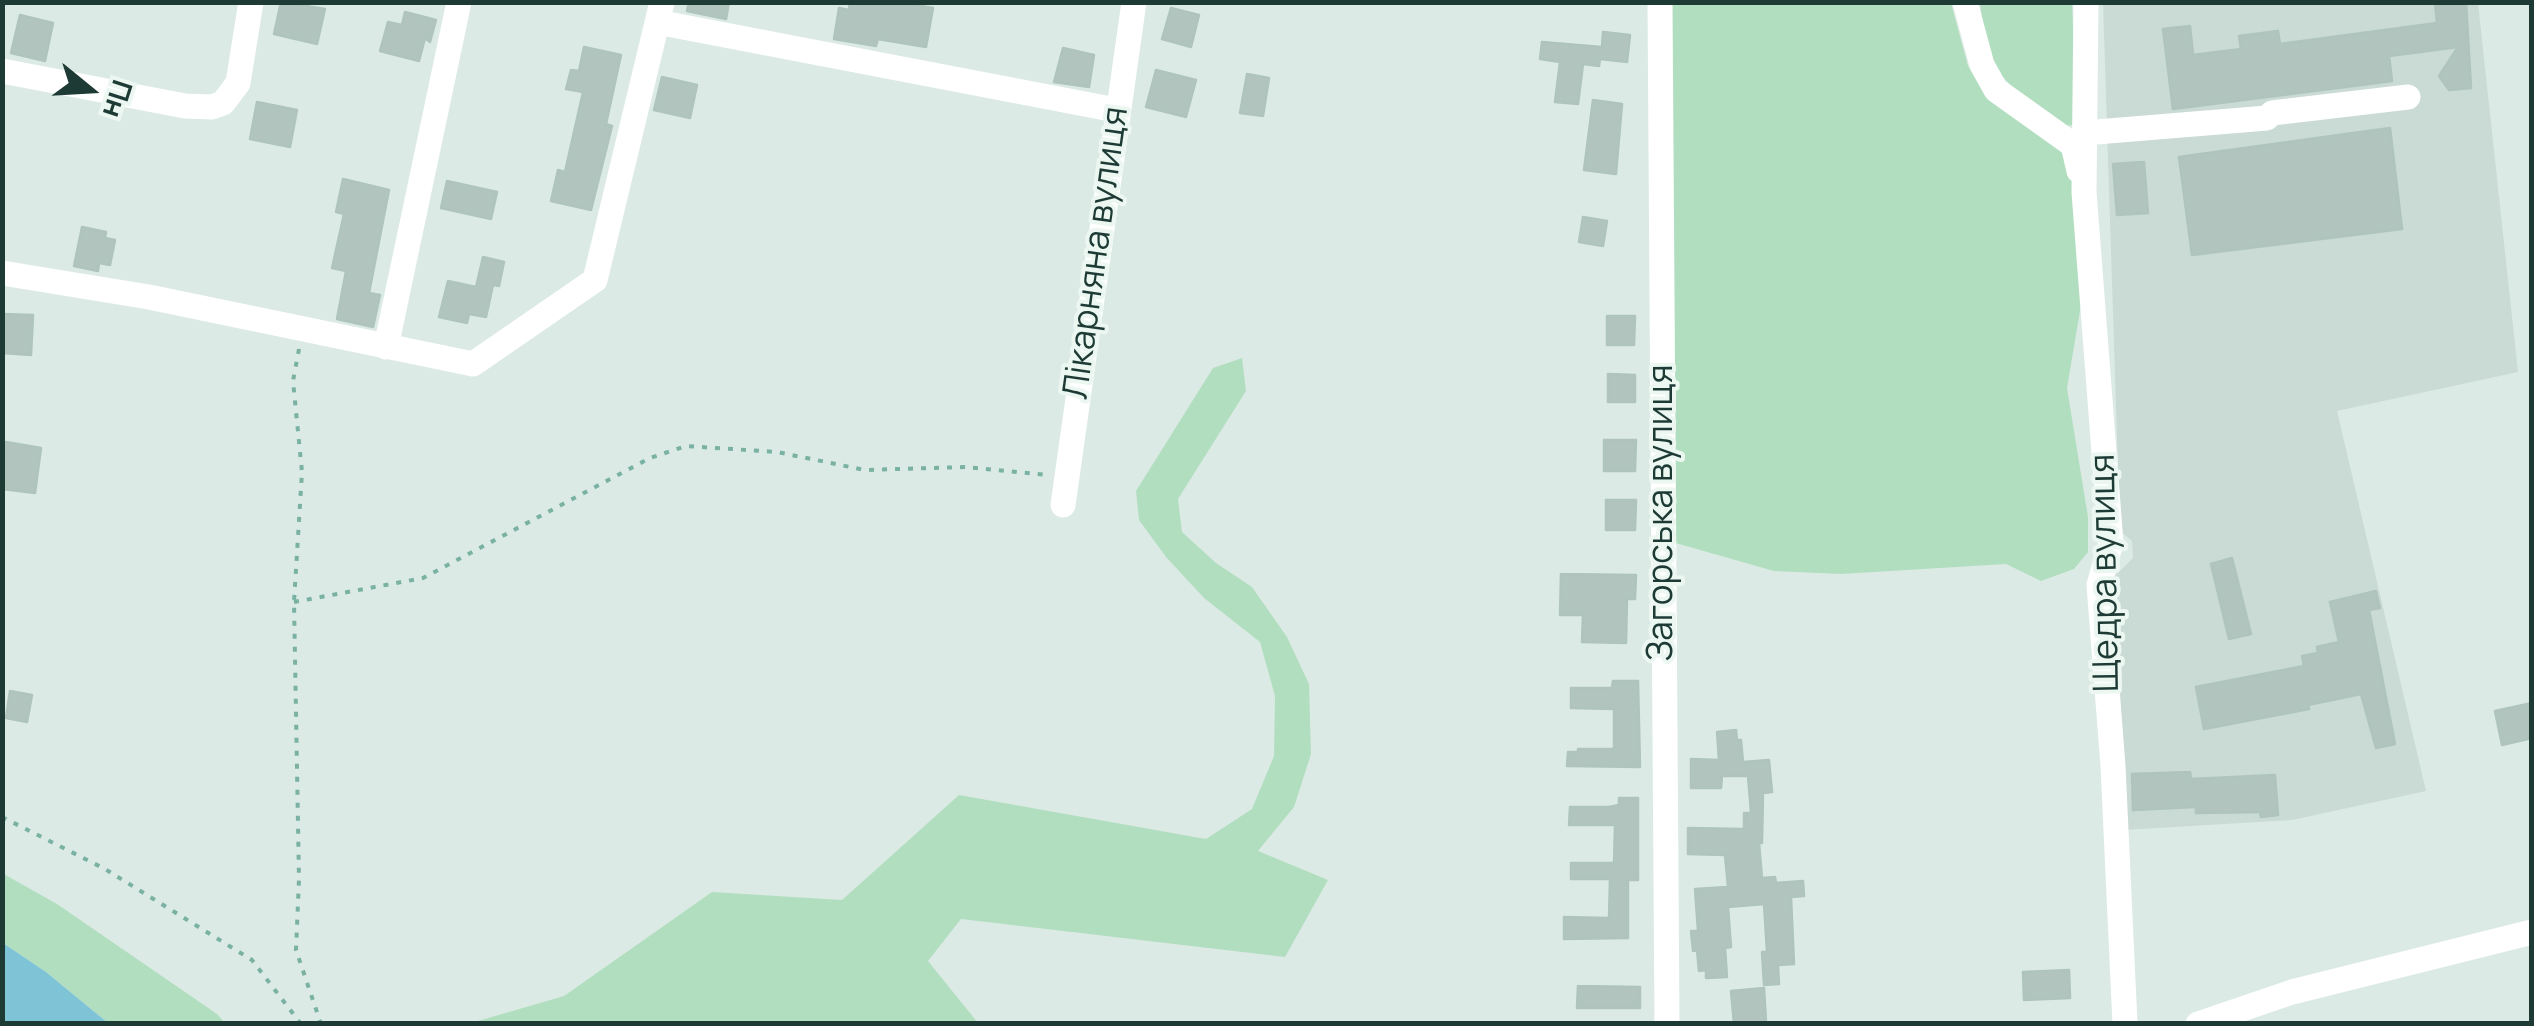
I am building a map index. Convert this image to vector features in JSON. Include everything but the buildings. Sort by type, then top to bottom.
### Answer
[{"type":"street","points":[[2,71],[185,106],[212,107],[223,103],[238,83],[251,2]]},
{"type":"street","points":[[386,347],[459,2]]},
{"type":"street","name":"Лікарняна вулиця","points":[[1063,504],[1134,2]]},
{"type":"street","name":"Загорська вулиця","points":[[1660,2],[1666,1024]]},
{"type":"street","points":[[1965,2],[1982,65],[1996,90],[2073,145],[2084,192]]},
{"type":"street","name":"Щедра вулиця","points":[[2086,2],[2084,192],[2111,543],[2099,585],[2126,1024]]},
{"type":"street","points":[[2,273],[149,297],[473,364],[595,280],[660,12],[1116,110]]},
{"type":"street","points":[[2084,133],[2266,118],[2272,113],[2408,97]]},
{"type":"street","points":[[2198,1024],[2292,992],[2532,932]]},
{"type":"path","points":[[306,330],[294,381],[302,472],[294,602],[299,878],[296,950],[321,1024]]},
{"type":"path","points":[[294,602],[423,578],[650,458],[686,446],[777,452],[865,470],[965,467],[1067,477]]},
{"type":"path","points":[[2,817],[105,869],[252,960],[301,1024]]},
{"type":"shaded area","points":[[2103,3],[2478,3],[2518,372],[2337,411],[2426,791],[2292,820],[2124,830],[2113,578],[2133,558],[2132,541],[2120,531]]},
{"type":"green space","points":[[1668,3],[1951,3],[1968,66],[1989,93],[2064,151],[2074,185],[2081,305],[2067,388],[2088,517],[2088,552],[2074,569],[2041,581],[2006,564],[1841,574],[1774,571],[1672,542]]},
{"type":"green space","points":[[1980,3],[2072,3],[2077,114],[2074,125],[2062,126],[2025,101],[2002,76],[1986,46]]},
{"type":"green space","points":[[1242,358],[1246,391],[1178,499],[1182,532],[1216,563],[1252,587],[1287,637],[1309,684],[1311,754],[1294,807],[1258,851],[1328,880],[1285,957],[961,919],[928,961],[978,1023],[471,1023],[564,996],[712,892],[842,900],[959,795],[1206,839],[1252,809],[1274,756],[1275,696],[1260,642],[1204,598],[1166,557],[1139,520],[1136,491],[1213,368]]},
{"type":"green space","points":[[2,873],[57,904],[225,1023],[108,1023],[3,943]]},
{"type":"water","points":[[3,943],[46,972],[108,1023],[3,1023]]}]
